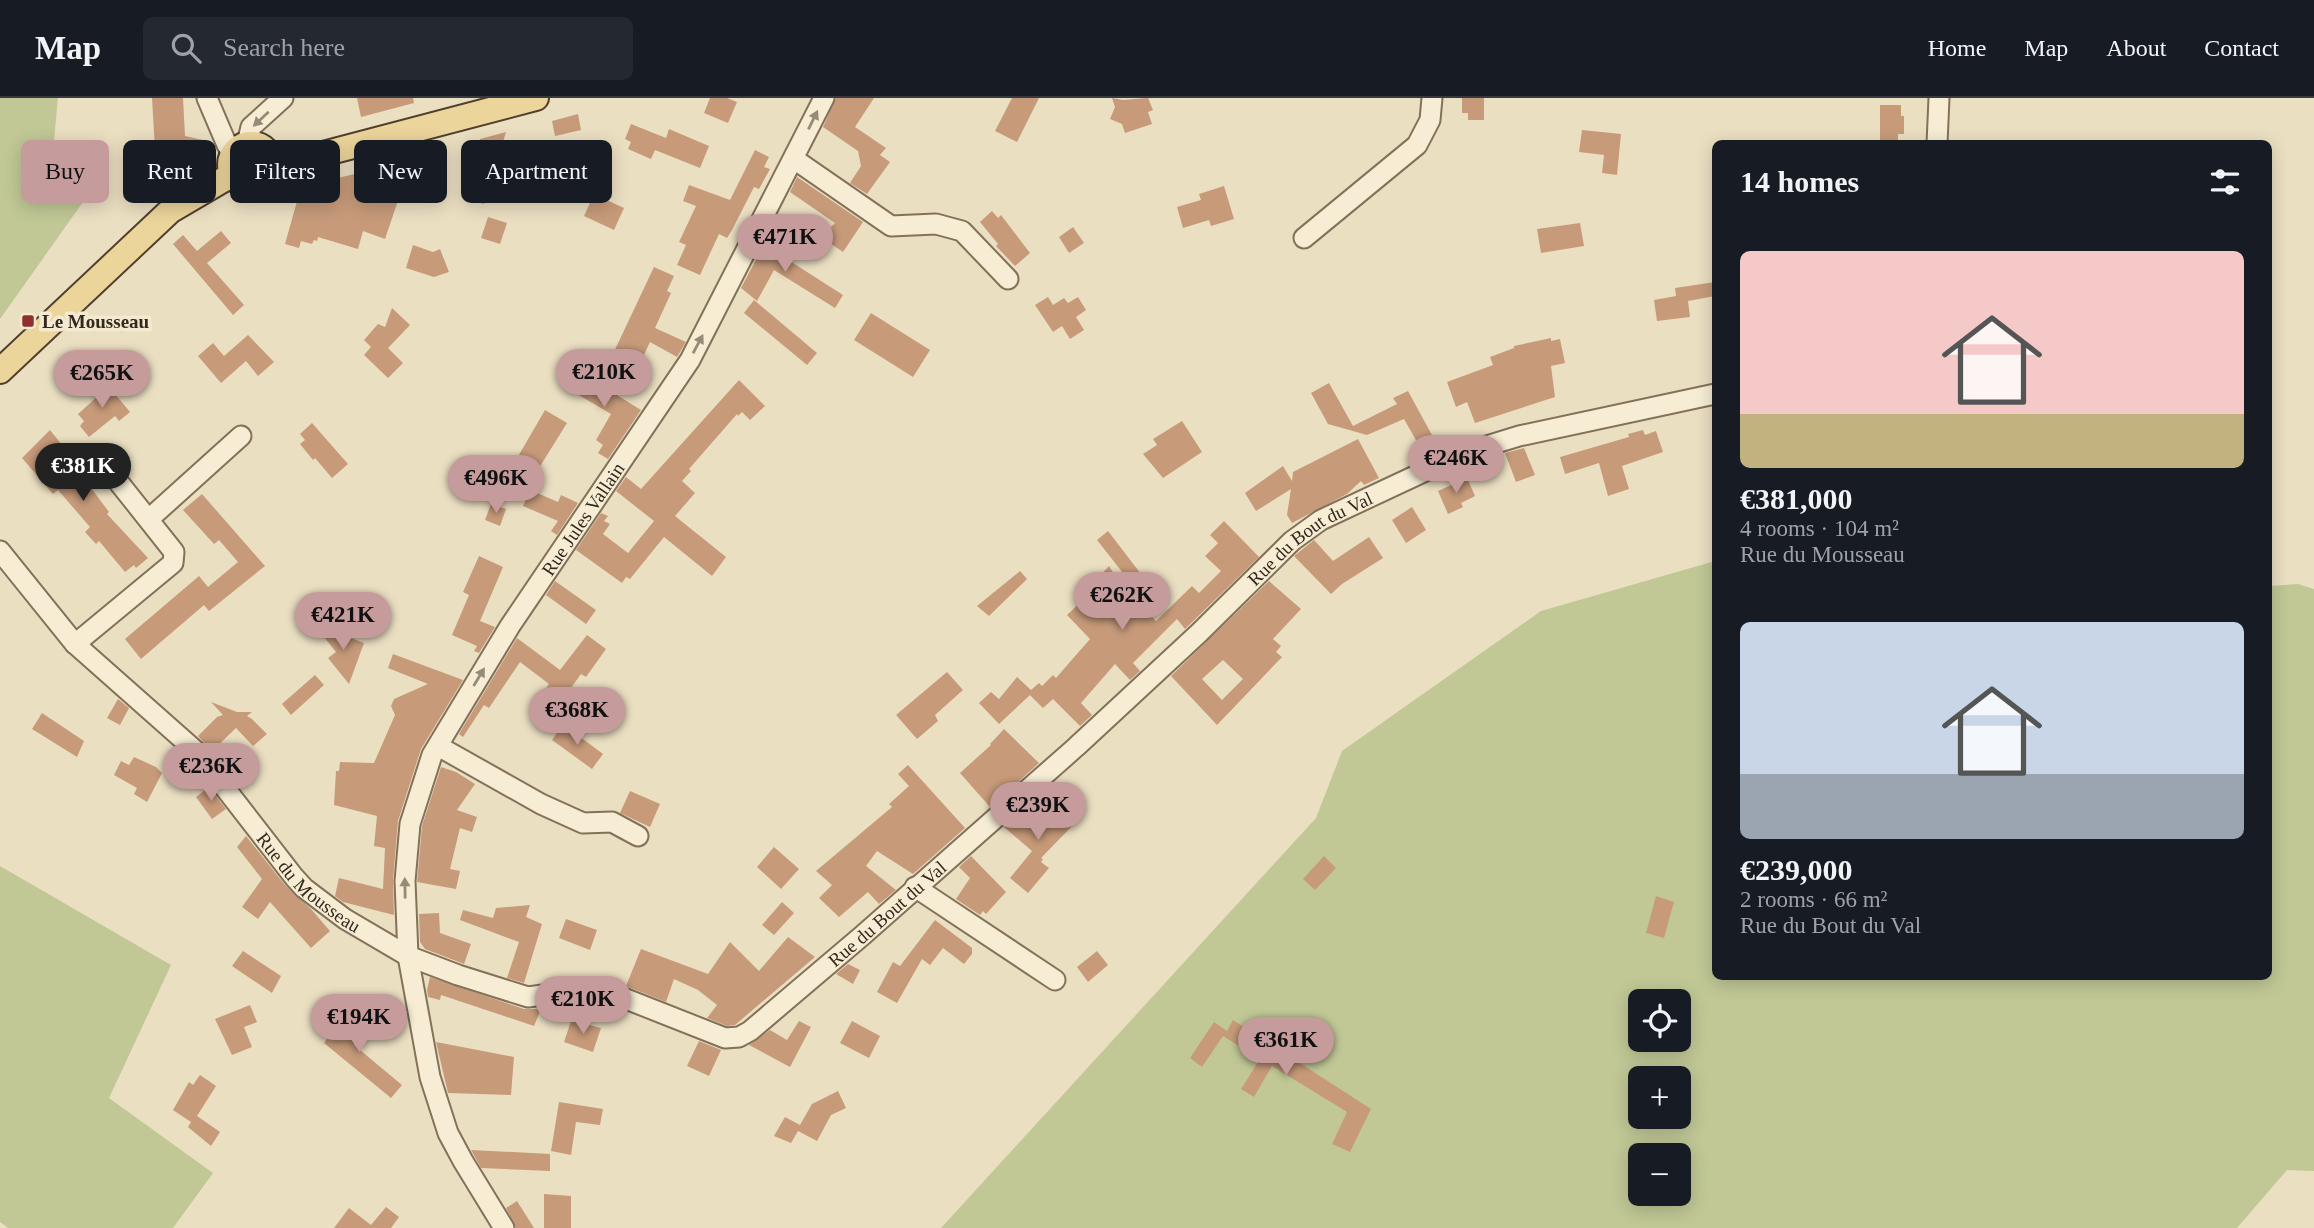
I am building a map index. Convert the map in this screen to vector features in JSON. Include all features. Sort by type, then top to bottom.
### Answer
[{"type":"main road","points":[[340,149],[536,98]]},
{"type":"main road","points":[[0,371],[170,211],[230,163]]},
{"type":"street","points":[[207,98],[230,148]]},
{"type":"street","points":[[245,140],[251,127],[282,98]]},
{"type":"street","name":"Rue Jules Vallain","points":[[504,1228],[448,1133],[430,1077],[408,956],[404,881],[410,824],[432,755],[510,626],[690,360],[824,98]]},
{"type":"street","points":[[1304,238],[1417,145],[1430,120],[1432,98]]},
{"type":"street","points":[[1937,140],[1939,98]]},
{"type":"street","points":[[794,159],[891,226],[936,224],[962,231],[1008,279]]},
{"type":"street","name":"Rue du Bout du Val","points":[[408,956],[528,997],[580,990],[608,993],[707,1032],[725,1038],[739,1037],[750,1031],[842,953],[1076,747],[1199,634],[1292,541],[1321,520],[1464,453],[1519,436],[1712,395]]},
{"type":"street","points":[[149,519],[241,436]]},
{"type":"street","points":[[75,644],[173,563],[174,552],[101,460]]},
{"type":"street","name":"Rue du Mousseau","points":[[0,551],[75,644],[197,751],[304,888],[345,919],[408,956]]},
{"type":"street","points":[[438,746],[541,804],[583,823],[612,822],[638,836]]},
{"type":"street","points":[[915,887],[1055,980]]},
{"type":"green space","points":[[0,98],[58,98],[54,140],[21,140],[21,203],[82,203],[0,319]]},
{"type":"green space","points":[[1712,562],[1712,980],[2272,980],[2272,586],[2298,584],[2314,589],[2314,1171],[2287,1170],[2237,1228],[941,1228],[1316,818],[1342,751],[1541,611]]},
{"type":"green space","points":[[0,866],[171,965],[109,1098],[213,1173],[173,1228],[8,1228],[0,1222]]},
{"type":"building","points":[[152,98],[183,98],[185,136],[203,140],[154,140]]},
{"type":"building","points":[[357,98],[413,98],[414,103],[361,117]]},
{"type":"building","points":[[710,98],[727,98],[737,102],[728,123],[704,113]]},
{"type":"building","points":[[836,98],[874,98],[855,127],[886,148],[880,155],[890,162],[867,194],[850,183],[861,166],[858,151],[823,127]]},
{"type":"building","points":[[1012,98],[1039,98],[1017,142],[995,131]]},
{"type":"building","points":[[1112,98],[1148,98],[1153,110],[1148,112],[1152,124],[1125,133],[1122,124],[1110,119],[1115,107]]},
{"type":"building","points":[[1462,98],[1484,98],[1484,120],[1468,120],[1468,113],[1462,113]]},
{"type":"building","points":[[1880,105],[1901,105],[1904,134],[1898,134],[1898,140],[1880,140]]},
{"type":"building","points":[[578,114],[581,130],[555,136],[552,121]]},
{"type":"building","points":[[631,124],[666,138],[669,129],[709,146],[700,168],[655,150],[651,159],[628,149],[631,142],[625,139]]},
{"type":"building","points":[[1582,130],[1621,134],[1617,175],[1602,173],[1604,155],[1579,152]]},
{"type":"building","points":[[506,132],[504,140],[480,139]]},
{"type":"building","points":[[755,150],[769,157],[764,167],[770,169],[759,189],[754,187],[727,238],[719,234],[700,275],[677,265],[686,245],[679,242],[696,206],[683,201],[689,185],[730,200]]},
{"type":"building","points":[[354,174],[354,203],[397,203],[385,239],[363,231],[358,249],[318,237],[312,244],[301,241],[299,248],[285,244],[297,203],[340,203],[340,177]]},
{"type":"building","points":[[797,177],[863,222],[843,252],[821,237],[835,223],[790,192]]},
{"type":"building","points":[[1224,186],[1234,219],[1211,226],[1209,220],[1183,228],[1177,207],[1201,200],[1199,194]]},
{"type":"building","points":[[612,202],[624,208],[614,230],[584,216],[590,203]]},
{"type":"building","points":[[992,211],[998,218],[1001,215],[1030,253],[1015,266],[996,246],[998,244],[980,222]]},
{"type":"building","points":[[488,217],[507,223],[500,244],[481,238]]},
{"type":"building","points":[[1580,223],[1584,246],[1541,253],[1537,229]]},
{"type":"building","points":[[1073,227],[1084,243],[1069,253],[1059,237]]},
{"type":"building","points":[[221,231],[231,243],[207,263],[244,305],[233,315],[173,244],[183,235],[197,251]]},
{"type":"building","points":[[770,233],[787,240],[779,254],[843,295],[835,308],[774,270],[757,301],[741,288]]},
{"type":"building","points":[[413,245],[433,252],[440,249],[449,272],[434,277],[406,268]]},
{"type":"building","points":[[654,267],[674,276],[667,291],[671,293],[655,328],[686,342],[677,357],[650,342],[637,370],[611,358]]},
{"type":"building","points":[[1712,282],[1712,297],[1688,301],[1690,317],[1657,321],[1654,300],[1676,296],[1675,288]]},
{"type":"building","points":[[1048,297],[1053,305],[1064,298],[1068,303],[1078,297],[1086,310],[1076,317],[1084,330],[1070,339],[1062,326],[1053,332],[1035,305]]},
{"type":"building","points":[[754,300],[817,353],[807,365],[744,313]]},
{"type":"building","points":[[392,308],[410,325],[388,348],[403,363],[388,378],[364,355],[371,347],[364,340],[378,324],[385,327]]},
{"type":"building","points":[[871,313],[930,350],[913,377],[854,340]]},
{"type":"building","points":[[248,335],[274,362],[258,376],[246,361],[221,383],[198,356],[213,343],[224,356]]},
{"type":"building","points":[[1551,338],[1551,341],[1560,339],[1565,363],[1551,366],[1555,397],[1475,423],[1467,402],[1456,407],[1447,382],[1493,365],[1490,357],[1514,346]]},
{"type":"building","points":[[570,366],[641,410],[608,459],[598,453],[603,445],[596,440],[611,414],[560,384]]},
{"type":"building","points":[[739,380],[765,406],[750,420],[742,412],[738,416],[737,414],[689,469],[691,471],[682,481],[695,493],[675,516],[726,557],[712,576],[664,537],[630,579],[626,577],[622,583],[576,550],[601,513],[608,516],[604,521],[610,524],[603,534],[628,553],[654,521],[616,491],[626,477],[641,489]]},
{"type":"building","points":[[105,382],[130,412],[119,421],[115,416],[89,437],[80,426],[84,421],[78,414],[98,396],[94,391]]},
{"type":"building","points":[[1329,383],[1353,426],[1397,404],[1393,398],[1408,391],[1433,437],[1417,442],[1404,419],[1367,435],[1328,424],[1311,393]]},
{"type":"building","points":[[545,410],[567,423],[529,484],[509,472]]},
{"type":"building","points":[[1182,421],[1202,452],[1163,478],[1143,454],[1157,445],[1153,439]]},
{"type":"building","points":[[312,423],[348,464],[332,478],[300,444],[305,440],[300,434]]},
{"type":"building","points":[[50,430],[66,450],[54,461],[83,495],[91,488],[109,512],[107,514],[148,558],[136,568],[134,565],[125,572],[99,541],[96,544],[85,532],[90,527],[58,490],[53,494],[22,458]]},
{"type":"building","points":[[1643,430],[1645,435],[1656,431],[1663,452],[1622,466],[1629,489],[1608,496],[1599,463],[1565,474],[1560,457],[1629,437],[1628,434]]},
{"type":"building","points":[[1358,439],[1379,478],[1364,485],[1361,481],[1347,494],[1292,523],[1287,515],[1291,489],[1256,511],[1245,493],[1283,466],[1292,481],[1293,472]]},
{"type":"building","points":[[1524,448],[1535,475],[1516,482],[1505,453]]},
{"type":"building","points":[[1467,478],[1475,496],[1461,503],[1463,507],[1448,514],[1438,491]]},
{"type":"building","points":[[530,490],[558,502],[561,495],[578,503],[557,535],[551,531],[558,521],[523,506]]},
{"type":"building","points":[[202,494],[265,566],[209,611],[204,605],[141,659],[125,639],[199,576],[208,587],[238,562],[219,540],[214,544],[183,510]]},
{"type":"building","points":[[491,504],[506,509],[500,526],[485,520]]},
{"type":"building","points":[[1412,507],[1426,530],[1406,543],[1392,520]]},
{"type":"building","points":[[1224,521],[1259,557],[1185,629],[1177,619],[1133,663],[1140,671],[1130,680],[1115,664],[1081,703],[1092,715],[1080,726],[1053,699],[1043,708],[1030,695],[999,724],[979,703],[991,692],[999,699],[1017,677],[1031,690],[1039,683],[1042,686],[1053,675],[1056,678],[1090,639],[1067,615],[1096,588],[1092,584],[1109,566],[1117,579],[1156,621],[1192,586],[1199,593],[1221,571],[1205,556],[1218,543],[1210,535]]},
{"type":"building","points":[[1108,531],[1141,574],[1130,582],[1097,540]]},
{"type":"building","points":[[1369,537],[1383,558],[1331,594],[1294,556],[1314,540],[1333,561]]},
{"type":"building","points":[[479,556],[503,567],[480,621],[495,627],[479,653],[474,651],[477,646],[452,635],[469,595],[463,592]]},
{"type":"building","points":[[1020,571],[1027,579],[989,616],[977,606]]},
{"type":"building","points":[[555,581],[596,610],[586,624],[546,595]]},
{"type":"building","points":[[1269,581],[1301,609],[1273,639],[1281,646],[1276,652],[1282,657],[1217,725],[1171,676]],"holes":[[[1223,660],[1243,679],[1222,700],[1202,679]]]},
{"type":"building","points":[[313,623],[364,643],[349,684],[328,658],[336,652]]},
{"type":"building","points":[[587,635],[606,649],[586,677],[581,674],[555,710],[539,698],[549,684],[520,662],[489,708],[484,705],[463,737],[459,734],[517,638],[560,670]]},
{"type":"building","points":[[393,654],[463,680],[421,749],[398,821],[393,880],[394,915],[343,902],[335,896],[339,878],[383,889],[385,848],[374,846],[377,816],[334,805],[336,771],[339,771],[340,762],[374,763],[395,715],[391,706],[394,699],[428,684],[388,668]]},
{"type":"building","points":[[947,672],[963,690],[935,715],[938,721],[917,739],[896,715]]},
{"type":"building","points":[[315,675],[324,685],[291,715],[282,704]]},
{"type":"building","points":[[118,699],[129,708],[120,725],[107,718]]},
{"type":"building","points":[[211,702],[237,712],[252,712],[247,716],[267,734],[253,746],[236,728],[212,751],[198,736],[217,717],[223,715]]},
{"type":"building","points":[[42,713],[84,741],[77,757],[32,729]]},
{"type":"building","points":[[563,724],[603,754],[592,769],[552,740]]},
{"type":"building","points":[[1004,729],[1039,763],[990,807],[960,773],[991,745]]},
{"type":"building","points":[[134,757],[156,767],[162,773],[147,802],[134,794],[137,788],[114,775],[121,761],[129,765]]},
{"type":"building","points":[[908,765],[965,828],[913,874],[877,851],[866,866],[896,890],[879,904],[868,892],[839,917],[819,898],[832,885],[816,871],[892,807],[889,804],[909,786],[898,774]]},
{"type":"building","points":[[441,767],[456,772],[475,784],[457,810],[477,817],[472,832],[460,828],[450,869],[460,871],[456,889],[417,882],[422,826]]},
{"type":"building","points":[[209,787],[226,809],[212,819],[196,797]]},
{"type":"building","points":[[630,791],[660,804],[650,827],[620,813]]},
{"type":"building","points":[[1059,804],[1077,821],[1041,858],[1041,862],[1049,868],[1028,893],[1010,878],[1032,851],[1004,827],[1024,809],[1039,823]]},
{"type":"building","points":[[246,836],[285,885],[330,931],[311,948],[270,902],[258,919],[242,907],[262,879],[237,847]]},
{"type":"building","points":[[774,847],[799,869],[781,889],[757,867]]},
{"type":"building","points":[[971,856],[1006,892],[986,914],[983,911],[980,915],[956,899],[970,878],[959,867]]},
{"type":"building","points":[[1324,856],[1336,868],[1315,890],[1303,879]]},
{"type":"building","points":[[1656,896],[1674,902],[1664,938],[1646,933]]},
{"type":"building","points":[[782,902],[794,913],[774,935],[762,925]]},
{"type":"building","points":[[530,905],[526,917],[542,924],[524,983],[507,978],[519,942],[460,920],[463,910],[493,918],[496,908]]},
{"type":"building","points":[[439,913],[440,933],[471,944],[464,964],[425,949],[420,942],[419,914]]},
{"type":"building","points":[[566,919],[597,930],[590,950],[559,938]]},
{"type":"building","points":[[935,920],[972,948],[972,954],[964,964],[943,948],[930,965],[922,959],[897,1003],[877,992],[893,962],[900,966]]},
{"type":"building","points":[[788,937],[815,957],[735,1025],[727,1026],[707,1018],[717,1005],[698,990],[674,979],[666,1002],[626,986],[641,949],[708,974],[730,942],[759,971]]},
{"type":"building","points":[[243,951],[281,976],[272,993],[232,966]]},
{"type":"building","points":[[1097,951],[1108,965],[1088,982],[1077,967]]},
{"type":"building","points":[[848,964],[860,970],[853,984],[836,974]]},
{"type":"building","points":[[430,977],[524,1009],[541,1009],[534,1026],[441,995],[440,1000],[428,997]]},
{"type":"building","points":[[250,1005],[257,1022],[244,1027],[252,1047],[232,1055],[215,1019]]},
{"type":"building","points":[[346,1012],[366,1021],[354,1045],[402,1085],[391,1098],[324,1043]]},
{"type":"building","points":[[1233,1020],[1371,1109],[1350,1152],[1332,1144],[1347,1112],[1272,1066],[1254,1097],[1241,1089],[1260,1059],[1223,1036],[1202,1067],[1190,1058],[1214,1022],[1227,1031]]},
{"type":"building","points":[[571,1021],[601,1028],[593,1052],[564,1042]]},
{"type":"building","points":[[799,1021],[811,1027],[790,1067],[749,1045],[770,1030],[787,1040]]},
{"type":"building","points":[[852,1021],[880,1036],[869,1058],[840,1043]]},
{"type":"building","points":[[699,1041],[721,1050],[709,1076],[687,1066]]},
{"type":"building","points":[[436,1042],[514,1057],[511,1095],[448,1093]]},
{"type":"building","points":[[200,1075],[216,1086],[197,1116],[220,1132],[211,1146],[188,1127],[191,1122],[173,1110],[189,1082],[193,1085]]},
{"type":"building","points":[[838,1091],[846,1108],[831,1115],[817,1141],[798,1131],[791,1143],[774,1136],[785,1117],[800,1125],[812,1104]]},
{"type":"building","points":[[559,1102],[603,1109],[600,1125],[576,1122],[571,1155],[551,1151]]},
{"type":"building","points":[[471,1150],[550,1154],[550,1171],[481,1168]]},
{"type":"building","points":[[544,1194],[571,1196],[571,1228],[544,1228]]},
{"type":"building","points":[[517,1201],[534,1228],[516,1228],[506,1208]]},
{"type":"building","points":[[386,1207],[399,1217],[391,1228],[334,1228],[349,1208],[371,1225]]},
{"type":"place","name":"Le Mousseau","points":[[28,321]]}]
